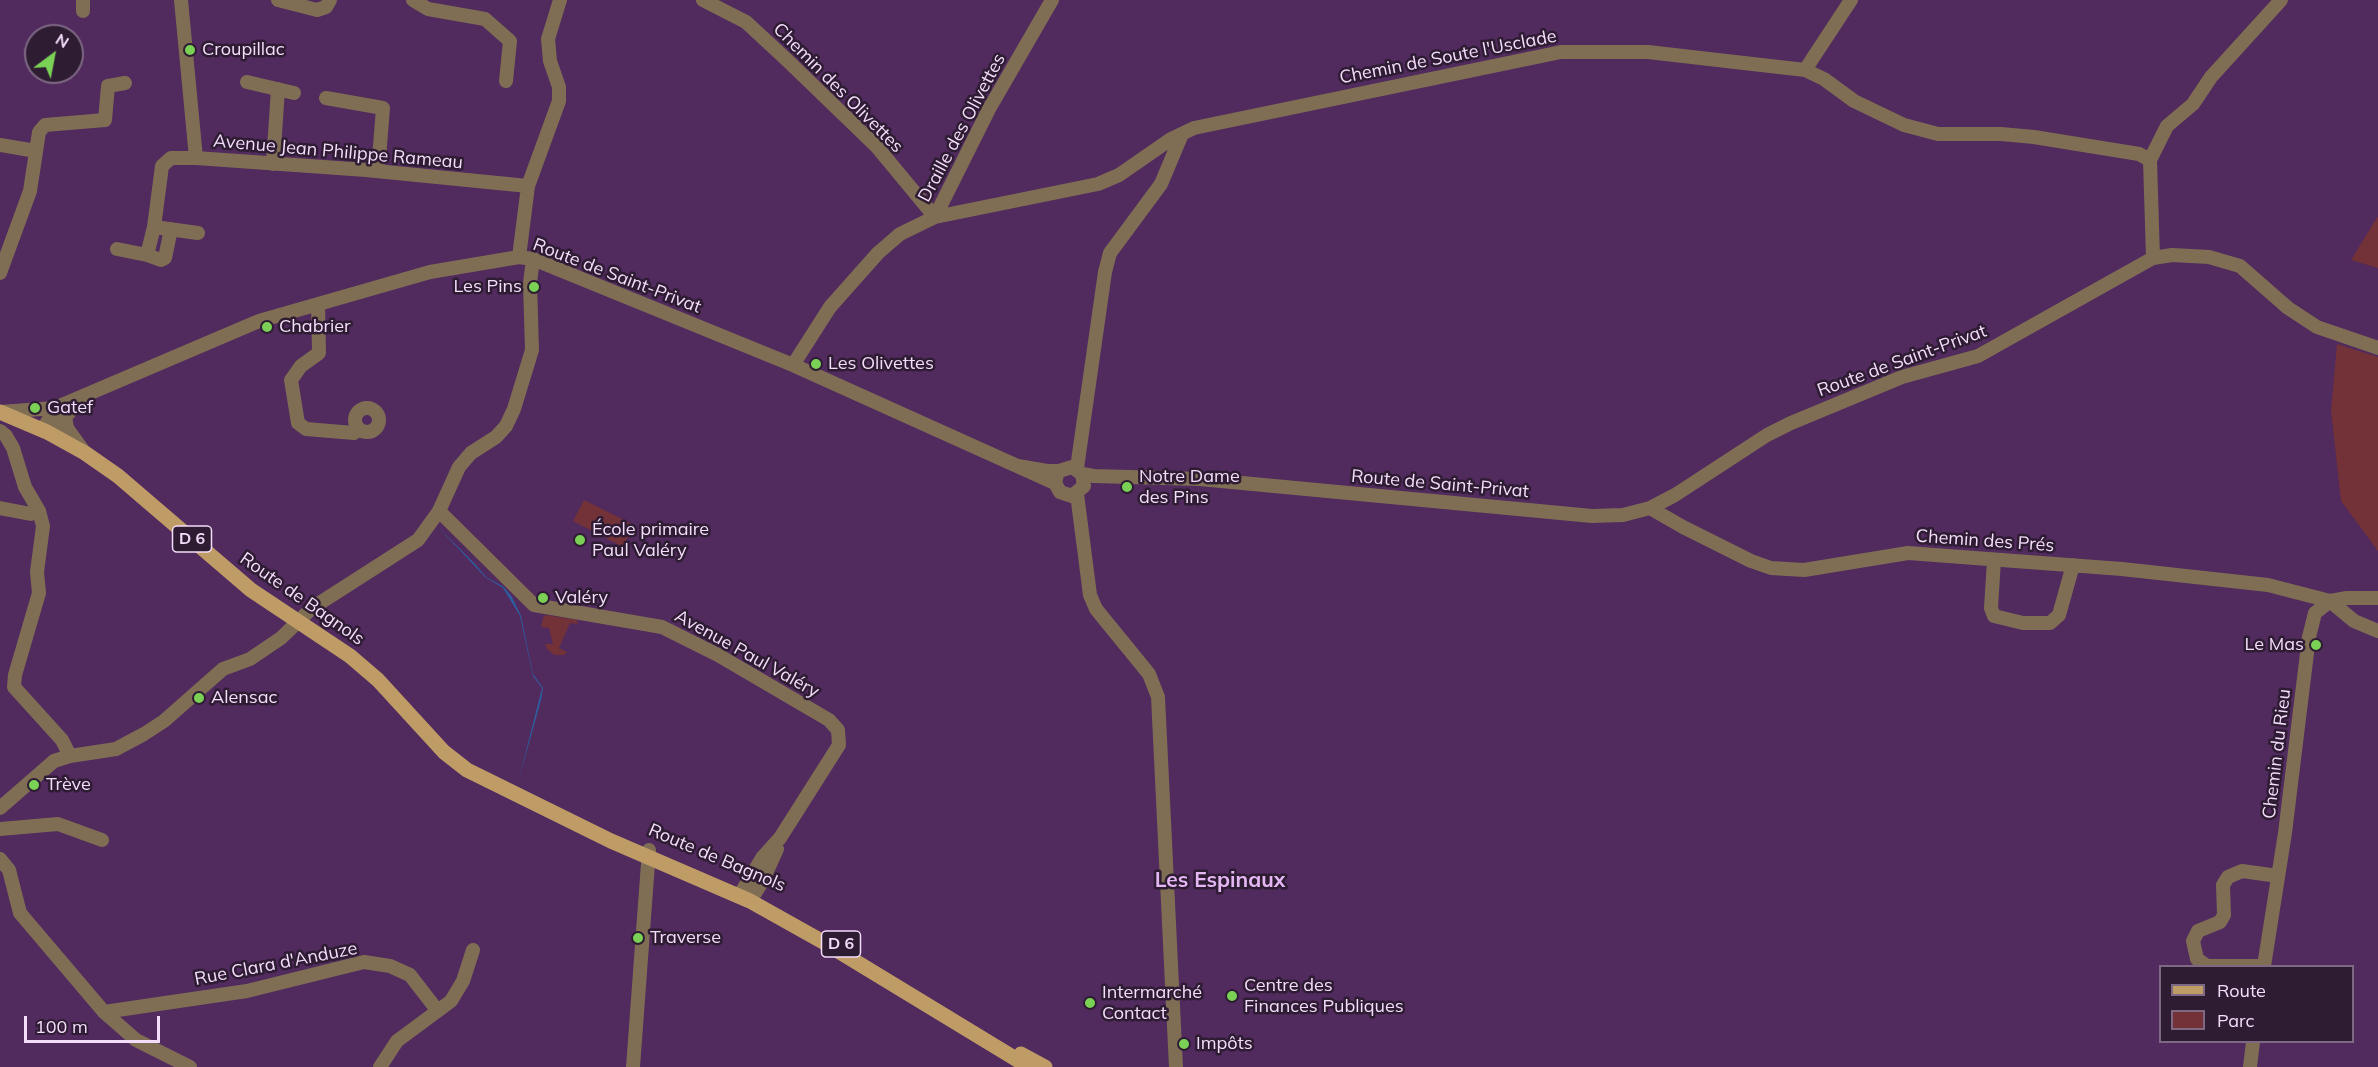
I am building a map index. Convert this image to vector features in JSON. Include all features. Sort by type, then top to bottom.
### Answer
[{"type":"main road","name":"Route de Bagnols","points":[[0,412],[47,432],[86,453],[142,496],[251,590],[335,644],[365,669],[444,753],[467,770],[574,822],[747,894],[805,926],[1024,1061]]},
{"type":"main road","name":"D 6","points":[[1024,1061],[1045,1067]]},
{"type":"street","name":"Avenue Jean Philippe Rameau","points":[[181,0],[196,158],[378,171],[528,186]]},
{"type":"street","points":[[278,0],[317,10],[326,7],[330,0]]},
{"type":"street","points":[[413,0],[428,9],[485,20],[510,41],[506,81]]},
{"type":"street","points":[[0,808],[41,769],[70,756],[116,749],[144,734],[164,720],[223,669],[250,659],[299,622],[312,608],[418,540],[439,512],[459,467],[471,453],[496,437],[506,426],[514,409],[532,350],[530,283],[526,258],[528,186],[559,101],[559,87],[550,61],[548,39],[560,0]]},
{"type":"street","name":"Chemin des Olivettes","points":[[703,0],[746,22],[787,60],[877,147],[935,217]]},
{"type":"street","name":"Draille des Olivettes","points":[[793,365],[830,307],[878,253],[900,234],[935,217],[989,109],[1052,0]]},
{"type":"street","points":[[1805,70],[1851,0]]},
{"type":"street","points":[[2153,258],[2150,160],[2167,126],[2193,104],[2211,77],[2281,0]]},
{"type":"street","name":"Chemin de Soute l'Usclade","points":[[935,217],[1098,183],[1119,174],[1194,128],[1561,52],[1648,52],[1805,70],[1824,79],[1854,101],[1904,125],[1938,134],[2001,134],[2034,137],[2139,154],[2150,160]]},
{"type":"street","points":[[247,82],[294,93]]},
{"type":"street","points":[[0,273],[30,191],[39,132],[45,125],[105,120],[108,86],[125,83]]},
{"type":"street","points":[[273,164],[278,89]]},
{"type":"street","points":[[326,98],[383,108],[378,171]]},
{"type":"street","points":[[1176,1067],[1158,697],[1149,674],[1096,609],[1086,586],[1083,535],[1071,480],[1084,418],[1105,272],[1110,253],[1161,184],[1182,134]]},
{"type":"street","points":[[0,145],[36,151]]},
{"type":"street","points":[[147,255],[162,166],[171,158],[196,158]]},
{"type":"street","points":[[153,226],[198,234]]},
{"type":"street","points":[[117,249],[161,260],[165,258],[171,229]]},
{"type":"street","name":"Route de Saint-Privat","points":[[0,412],[63,411],[88,393],[259,321],[430,272],[526,258],[793,365],[1018,466],[1071,480],[1200,479],[1592,516],[1623,515],[1650,508],[1791,423],[1902,377],[1978,356],[2153,258],[2172,255],[2209,256],[2240,266],[2288,308],[2318,327],[2378,348]]},
{"type":"street","points":[[318,304],[319,353],[302,366],[291,380],[298,423],[306,429],[354,433],[359,429]]},
{"type":"street","points":[[47,432],[46,424],[63,411],[67,428],[86,453]]},
{"type":"street","points":[[0,431],[13,448],[25,487],[39,511],[43,526],[37,572],[39,593],[15,675],[14,687],[62,740],[70,756]]},
{"type":"street","points":[[0,508],[31,514],[39,511]]},
{"type":"street","name":"Chemin des Prés","points":[[1650,508],[1683,527],[1771,568],[1804,570],[1908,553],[2073,565],[2268,585],[2330,601]]},
{"type":"street","name":"Avenue Paul Valéry","points":[[439,512],[534,606],[662,627],[718,655],[829,720],[837,730],[839,746],[747,894]]},
{"type":"street","points":[[1994,560],[1991,608],[1994,616],[2023,623],[2050,623],[2059,615],[2073,565]]},
{"type":"street","points":[[2330,601],[2347,597],[2378,598]]},
{"type":"street","points":[[2330,601],[2354,621],[2378,631]]},
{"type":"street","name":"Chemin du Rieu","points":[[2264,965],[2309,637],[2315,613],[2330,601]]},
{"type":"street","points":[[0,829],[58,824],[102,840]]},
{"type":"street","points":[[633,1067],[649,853]]},
{"type":"street","points":[[0,859],[9,870],[20,914],[104,1012],[136,1040],[190,1067]]},
{"type":"street","points":[[2206,965],[2197,959],[2193,941],[2198,931],[2220,922],[2224,915],[2223,885],[2234,873],[2242,871],[2278,876]]},
{"type":"street","points":[[380,1067],[397,1041],[451,1001],[463,981],[473,950]]},
{"type":"street","name":"Rue Clara d'Anduze","points":[[104,1012],[247,991],[364,963],[390,966],[410,975],[437,1010]]},
{"type":"street","points":[[2250,1067],[2253,1043]]},
{"type":"green space","points":[[2378,216],[2378,268],[2351,260]]},
{"type":"green space","points":[[2337,344],[2378,357],[2378,551],[2341,501],[2331,410]]},
{"type":"green space","points":[[584,500],[634,525],[623,547],[573,521]]},
{"type":"green space","points":[[546,615],[577,620],[578,624],[570,623],[559,648],[567,652],[564,655],[554,655],[547,649],[545,644],[553,644],[549,628],[541,627]]},
{"type":"water","points":[[437,526],[486,577],[504,587],[512,597],[521,616],[533,674],[543,688],[519,779],[542,688],[533,676],[520,616],[503,588],[485,577]]},
{"type":"place","name":"Croupillac","points":[[190,50]]},
{"type":"place","name":"Les Pins","points":[[534,287]]},
{"type":"place","name":"Chabrier","points":[[267,327]]},
{"type":"place","name":"Les Olivettes","points":[[816,364]]},
{"type":"place","name":"Gatef","points":[[35,408]]},
{"type":"place","name":"Notre Dame des Pins","points":[[1127,487]]},
{"type":"place","name":"École primaire Paul Valéry","points":[[580,540]]},
{"type":"place","name":"Valéry","points":[[543,598]]},
{"type":"place","name":"Le Mas","points":[[2316,645]]},
{"type":"place","name":"Alensac","points":[[199,698]]},
{"type":"place","name":"Trève","points":[[34,785]]},
{"type":"place","name":"Traverse","points":[[638,938]]},
{"type":"place","name":"Centre des Finances Publiques","points":[[1232,996]]},
{"type":"place","name":"Intermarché Contact","points":[[1090,1003]]},
{"type":"place","name":"Impôts","points":[[1184,1044]]},
{"type":"district","name":"Les Espinaux","points":[[1220,881]]}]
